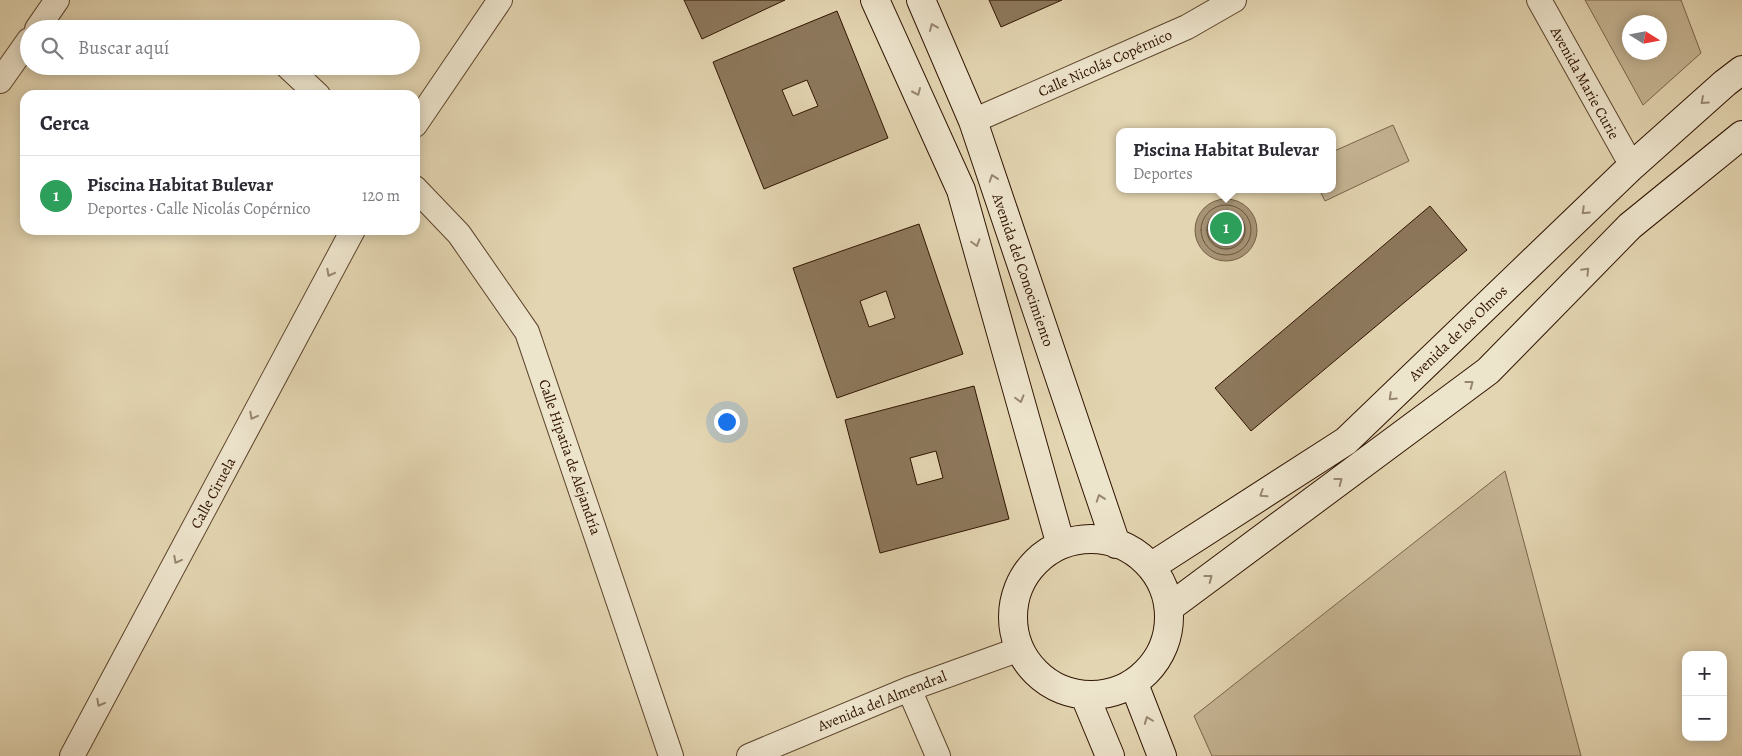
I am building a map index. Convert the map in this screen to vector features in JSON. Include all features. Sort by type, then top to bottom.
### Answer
[{"type":"street","points":[[43,20],[57,0]]},
{"type":"street","points":[[420,118],[500,0]]},
{"type":"street","points":[[875,0],[961,190],[1060,542]]},
{"type":"street","name":"Avenida del Conocimiento","points":[[921,0],[973,121],[1116,544]]},
{"type":"street","name":"Calle Nicolás Copérnico","points":[[973,121],[1187,27],[1234,0]]},
{"type":"street","name":"Avenida Marie Curie","points":[[1539,0],[1632,166]]},
{"type":"street","points":[[0,81],[20,53]]},
{"type":"street","name":"Avenida de los Olmos","points":[[1152,566],[1346,441],[1632,166],[1742,70]]},
{"type":"street","points":[[297,75],[313,90]]},
{"type":"street","points":[[1170,607],[1488,371],[1630,226],[1742,136]]},
{"type":"street","name":"Calle Hipatia de Alejandría","points":[[420,193],[458,234],[527,332],[671,756]]},
{"type":"street","name":"Calle Ciruela","points":[[72,756],[350,235]]},
{"type":"street","points":[[1086,537],[1116,544],[1132,548],[1152,566],[1162,581],[1170,607],[1167,640],[1154,665],[1134,684],[1112,693],[1085,696],[1048,684],[1017,650],[1012,617],[1016,589],[1034,561],[1060,542],[1086,537]]},
{"type":"street","name":"Avenida del Almendral","points":[[749,756],[909,689],[1017,650]]},
{"type":"street","points":[[1134,684],[1162,756]]},
{"type":"street","points":[[909,689],[938,756]]},
{"type":"street","points":[[1085,696],[1110,756]]},
{"type":"shaded area","points":[[1585,0],[1681,0],[1701,53],[1643,105]]},
{"type":"shaded area","points":[[1393,125],[1409,161],[1325,201],[1321,193],[1336,193],[1336,150]]},
{"type":"shaded area","points":[[1505,471],[1581,756],[1212,756],[1194,716]]},
{"type":"water","points":[[1226,199],[1238,202],[1248,208],[1254,218],[1257,230],[1254,242],[1248,252],[1238,258],[1226,261],[1214,258],[1204,252],[1198,242],[1195,230],[1198,218],[1204,208],[1214,202]]},
{"type":"building","points":[[684,0],[785,0],[702,39]]},
{"type":"building","points":[[989,0],[1062,0],[1001,27]]},
{"type":"building","points":[[837,11],[888,138],[764,189],[713,62]],"holes":[[[807,80],[818,106],[793,116],[782,90]]]},
{"type":"building","points":[[1430,206],[1467,250],[1251,431],[1215,388]]},
{"type":"building","points":[[919,224],[963,354],[837,398],[793,268]],"holes":[[[886,291],[895,318],[869,327],[860,301]]]},
{"type":"building","points":[[974,386],[1009,519],[880,553],[845,420]],"holes":[[[936,451],[943,478],[917,485],[910,458]]]},
{"type":"place","name":"Piscina Habitat Bulevar","points":[[1226,228]]}]
